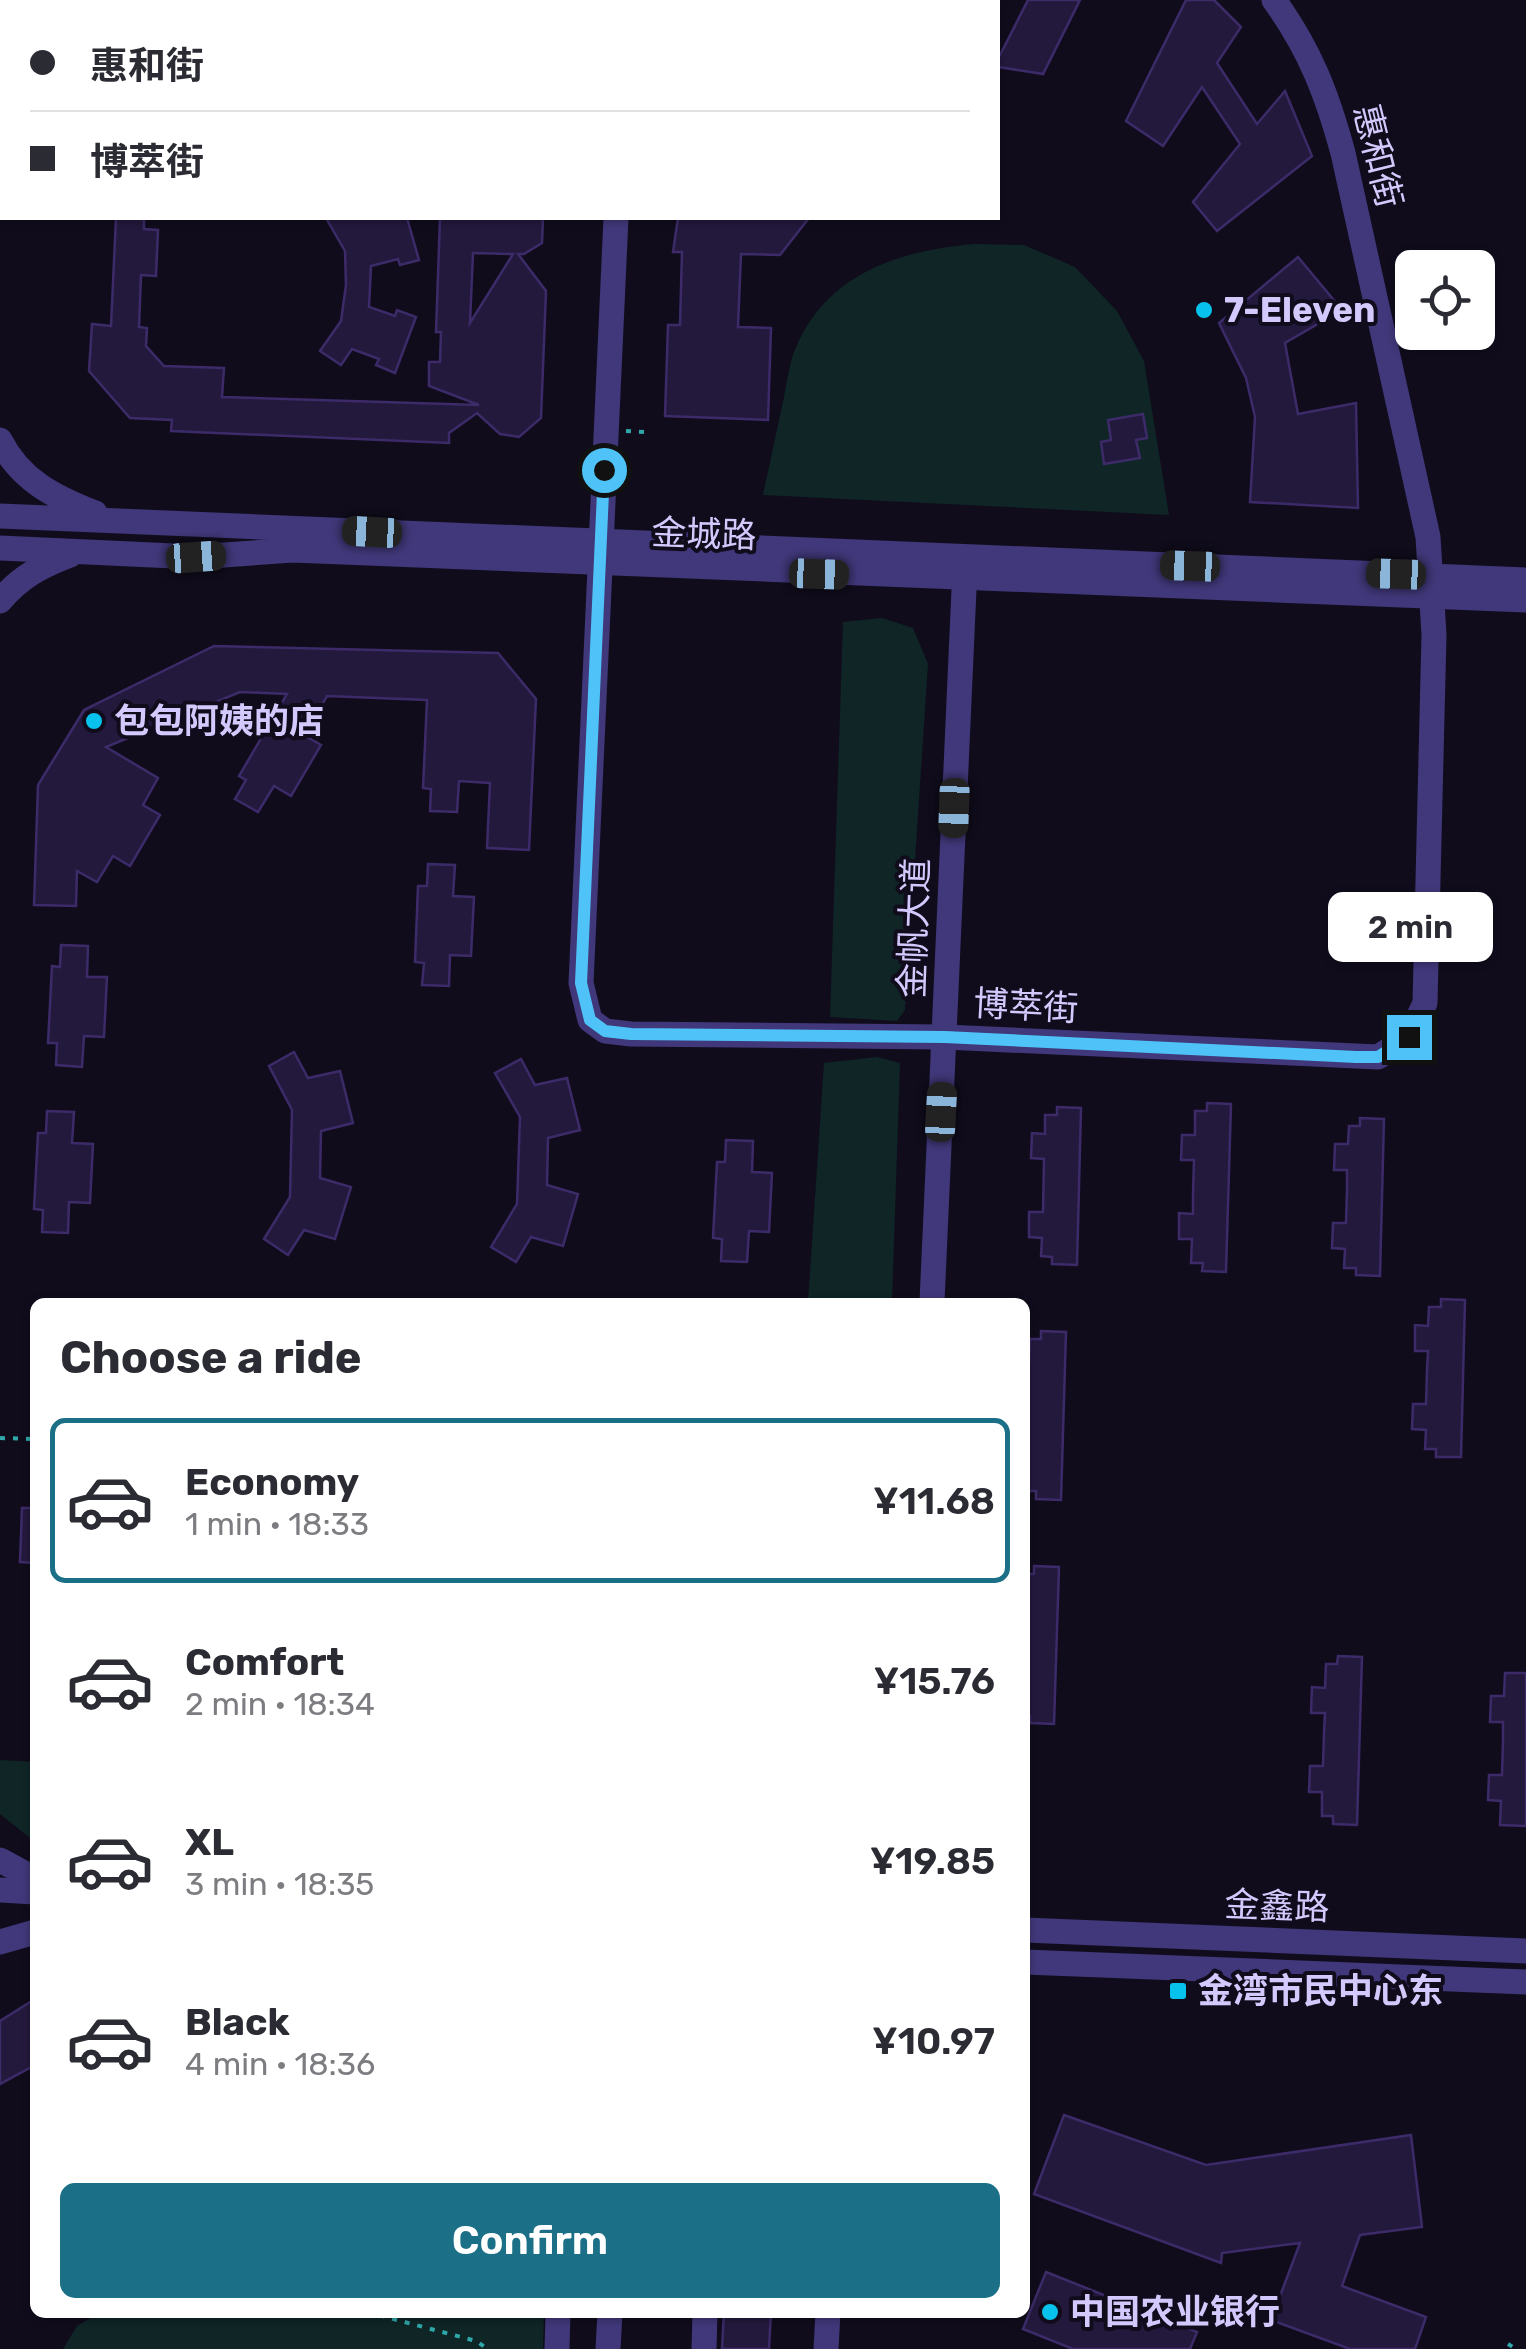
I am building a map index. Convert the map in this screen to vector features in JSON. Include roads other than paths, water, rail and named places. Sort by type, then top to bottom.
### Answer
[{"type":"street","name":"惠和街","points":[[1274,0],[1299,35],[1326,92],[1335,122],[1428,536],[1431,586]]},
{"type":"street","points":[[600,553],[616,220]]},
{"type":"street","points":[[0,440],[22,474],[41,488],[60,500],[118,522]]},
{"type":"street","name":"金城路","points":[[0,516],[600,553],[965,569],[1431,586],[1526,580]]},
{"type":"street","name":"金城路","points":[[0,548],[196,557],[293,550],[600,553]]},
{"type":"street","points":[[0,601],[16,583],[40,566],[80,551]]},
{"type":"street","name":"博萃街","points":[[600,553],[581,983],[590,1020],[605,1031],[631,1034],[945,1037],[1378,1057],[1409,1037],[1425,1004],[1434,635],[1431,586]]},
{"type":"street","name":"金帆大道","points":[[932,1298],[965,569]]},
{"type":"street","name":"金城路","points":[[1431,586],[1526,600]]},
{"type":"street","points":[[0,1860],[30,1877]]},
{"type":"street","points":[[0,1890],[30,1892]]},
{"type":"street","points":[[0,1928],[30,1931]]},
{"type":"street","name":"金鑫路","points":[[1030,1930],[1526,1951]]},
{"type":"street","points":[[0,1942],[30,1933]]},
{"type":"street","name":"金鑫路","points":[[1030,1962],[1526,1982]]},
{"type":"street","points":[[557,2349],[558,2318]]},
{"type":"street","points":[[608,2349],[610,2318]]},
{"type":"street","points":[[704,2349],[706,2318]]},
{"type":"street","points":[[826,2349],[828,2318]]},
{"type":"place","name":"7-Eleven","points":[[1204,310]]},
{"type":"place","name":"包包阿姨的店","points":[[94,721]]},
{"type":"place","name":"金湾市民中心东","points":[[1178,1991]]},
{"type":"place","name":"中国农业银行","points":[[1050,2312]]}]
